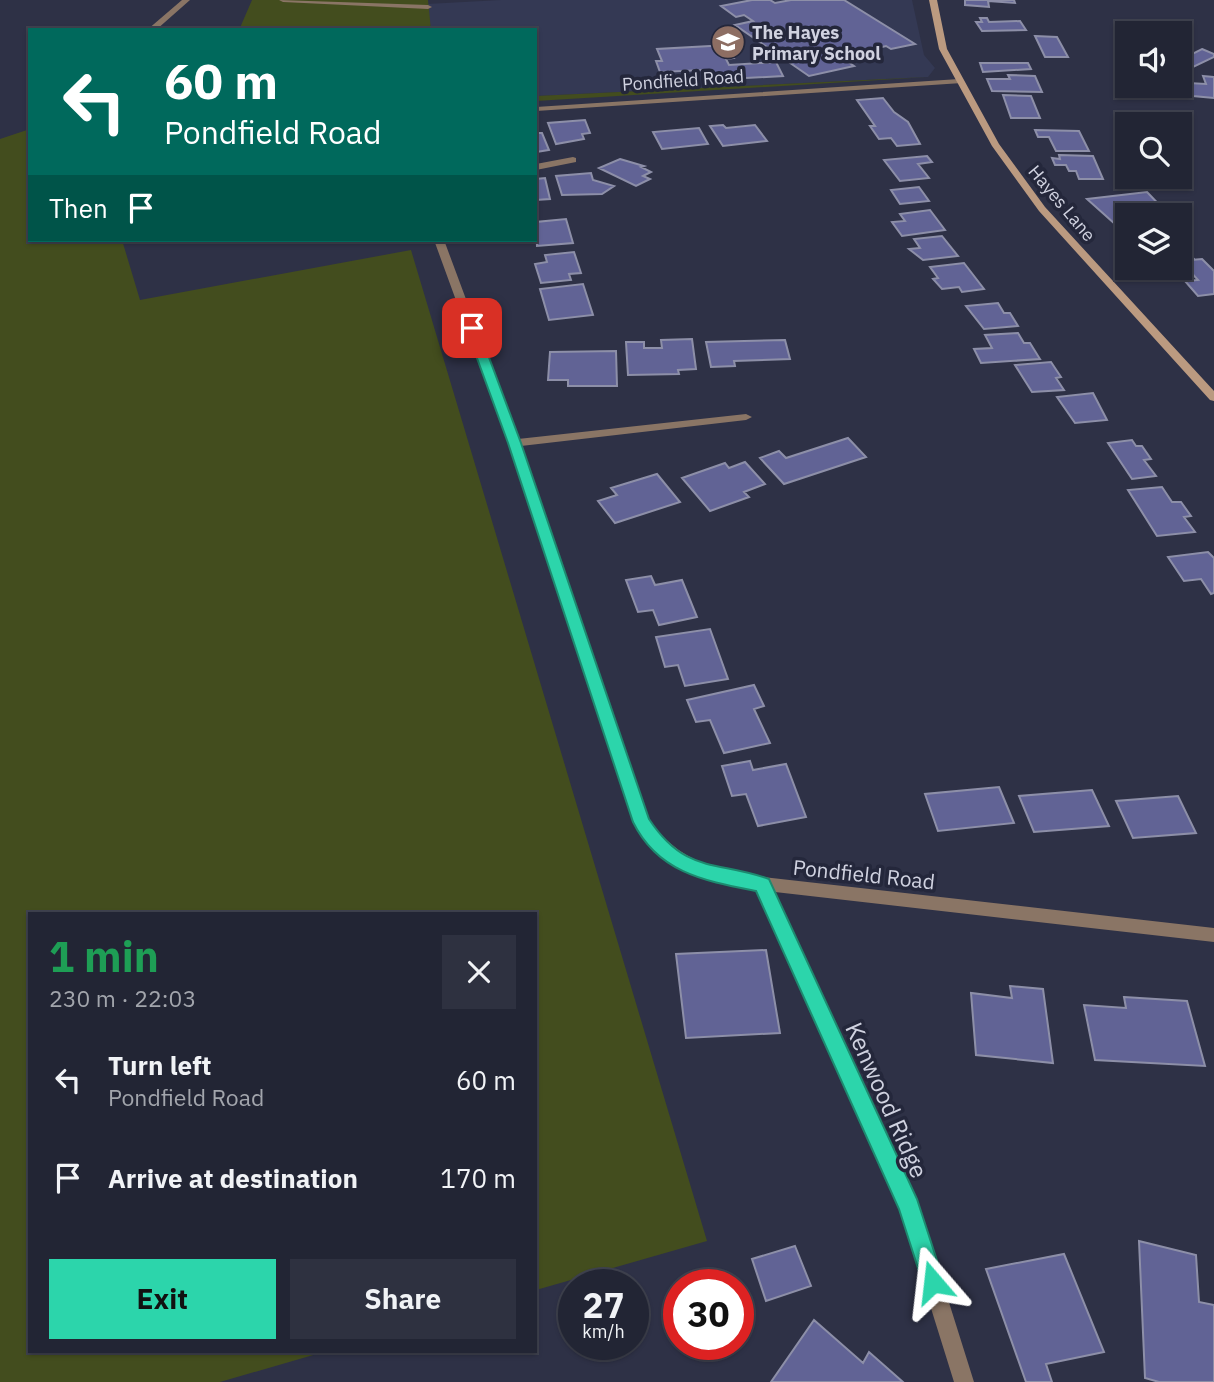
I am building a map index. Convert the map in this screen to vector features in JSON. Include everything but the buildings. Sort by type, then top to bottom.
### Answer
[{"type":"street","points":[[153,28],[186,0]]},
{"type":"street","points":[[283,0],[428,7]]},
{"type":"street","name":"Hayes Lane","points":[[933,0],[943,49],[995,144],[1042,209],[1214,398]]},
{"type":"street","name":"Pondfield Road","points":[[537,109],[960,81]]},
{"type":"street","points":[[537,167],[573,160]]},
{"type":"street","name":"Pondfield Road","points":[[440,242],[514,443],[642,822],[656,844],[680,861],[706,873],[762,884],[1214,935]]},
{"type":"street","points":[[514,443],[746,417]]},
{"type":"street","name":"Kenwood Ridge","points":[[762,884],[909,1207],[964,1382]]},
{"type":"shaded area","name":"The Hayes Primary School","points":[[501,0],[912,0],[924,55],[935,68],[928,77],[537,96],[537,28],[431,28],[427,4]]},
{"type":"green space","points":[[252,0],[428,0],[431,28],[240,28]]},
{"type":"green space","points":[[928,77],[537,101],[537,96]]},
{"type":"green space","points":[[28,130],[28,242],[123,242],[140,300],[411,250],[707,1241],[609,1269],[558,1269],[558,1284],[537,1290],[537,912],[28,912],[28,1353],[320,1353],[220,1382],[0,1382],[0,139]]},
{"type":"place","name":"The Hayes Primary School","points":[[728,42]]},
{"type":"route","points":[[472,328],[514,443],[642,822],[656,844],[680,861],[706,873],[762,884],[909,1207],[933,1282]]}]
